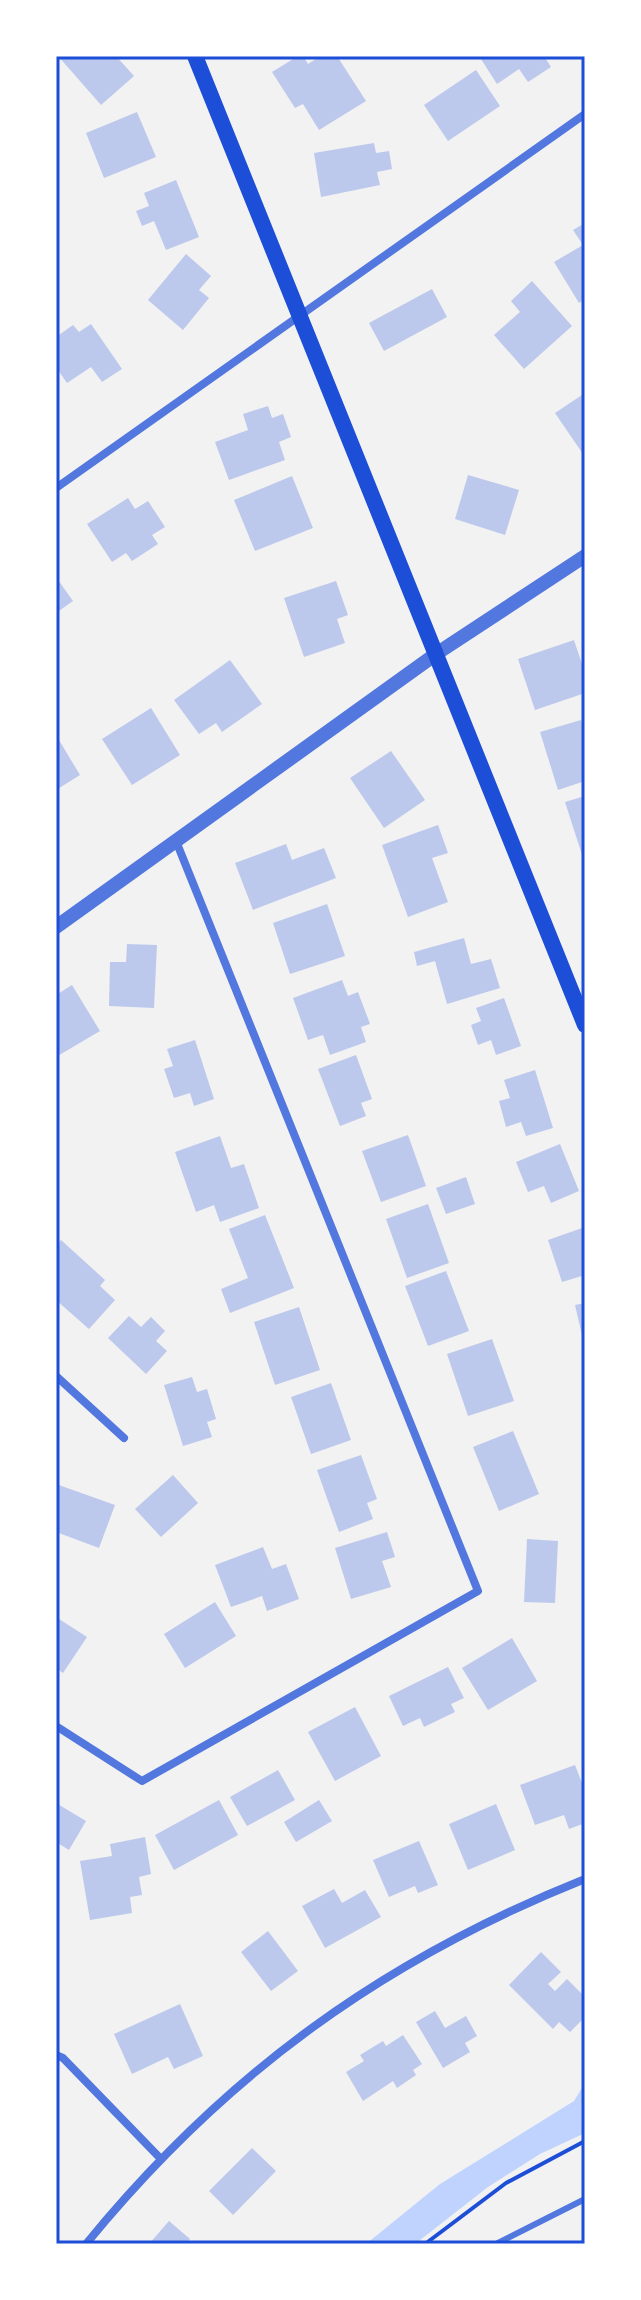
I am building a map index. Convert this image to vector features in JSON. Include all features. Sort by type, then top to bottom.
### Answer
[{"type":"main road","points":[[195,56],[585,1025]]},
{"type":"street","points":[[56,488],[299,313],[585,114]]},
{"type":"street","points":[[56,927],[436,654],[585,556]]},
{"type":"street","points":[[56,1726],[142,1781],[478,1591],[176,841]]},
{"type":"street","points":[[56,1376],[124,1438]]},
{"type":"street","points":[[86,2244],[160,2158],[237,2084],[313,2025],[399,1969],[543,1896],[585,1879]]},
{"type":"street","points":[[56,2055],[63,2058],[160,2158]]},
{"type":"lane","points":[[496,2244],[585,2199]]},
{"type":"path","points":[[425,2244],[506,2183],[585,2141]]},
{"type":"water","points":[[585,2083],[585,2133],[540,2154],[488,2187],[415,2244],[366,2244],[440,2184],[574,2101]]},
{"type":"building","points":[[58,56],[116,56],[134,76],[101,105]]},
{"type":"building","points":[[303,56],[308,64],[321,56],[337,56],[366,101],[319,130],[303,104],[295,108],[272,72]]},
{"type":"building","points":[[479,56],[544,56],[551,67],[528,82],[519,69],[497,84]]},
{"type":"building","points":[[476,70],[500,106],[448,141],[424,105]]},
{"type":"building","points":[[137,112],[156,157],[104,178],[86,133]]},
{"type":"building","points":[[374,143],[376,153],[389,151],[392,169],[377,172],[380,185],[321,197],[314,153]]},
{"type":"building","points":[[176,180],[199,237],[166,250],[154,221],[142,226],[136,211],[149,206],[144,193]]},
{"type":"building","points":[[585,223],[585,299],[579,303],[554,262],[583,245],[573,230]]},
{"type":"building","points":[[186,254],[211,276],[199,290],[209,298],[183,330],[148,300]]},
{"type":"building","points":[[532,281],[572,326],[524,369],[494,335],[520,312],[511,301]]},
{"type":"building","points":[[432,289],[447,317],[384,351],[369,323]]},
{"type":"building","points":[[91,324],[122,369],[102,382],[91,367],[67,383],[56,367],[56,337],[73,325],[79,332]]},
{"type":"building","points":[[585,393],[585,457],[555,413]]},
{"type":"building","points":[[268,406],[272,418],[283,414],[291,437],[279,442],[285,460],[229,480],[215,442],[248,430],[243,414]]},
{"type":"building","points":[[468,475],[519,490],[505,535],[455,519]]},
{"type":"building","points":[[292,476],[313,528],[255,551],[234,500]]},
{"type":"building","points":[[128,498],[135,509],[148,501],[165,527],[152,535],[158,544],[132,561],[126,553],[112,562],[87,524]]},
{"type":"building","points":[[56,577],[73,601],[56,613]]},
{"type":"building","points":[[336,581],[348,615],[337,619],[345,643],[304,657],[284,598]]},
{"type":"building","points":[[574,640],[585,673],[585,693],[535,710],[518,659]]},
{"type":"building","points":[[230,660],[262,704],[222,732],[216,723],[199,734],[174,700]]},
{"type":"building","points":[[151,708],[180,755],[132,785],[102,739]]},
{"type":"building","points":[[581,720],[585,734],[585,781],[558,790],[540,732]]},
{"type":"building","points":[[56,735],[80,775],[56,790]]},
{"type":"building","points":[[391,751],[425,800],[384,828],[350,778]]},
{"type":"building","points":[[585,796],[585,861],[584,861],[565,802]]},
{"type":"building","points":[[438,825],[448,853],[432,858],[448,902],[408,917],[382,845]]},
{"type":"building","points":[[286,844],[292,860],[324,848],[336,878],[253,910],[235,863]]},
{"type":"building","points":[[327,904],[345,956],[290,974],[273,923]]},
{"type":"building","points":[[464,938],[471,964],[491,959],[500,988],[447,1004],[435,961],[417,966],[414,952]]},
{"type":"building","points":[[127,944],[157,945],[154,1008],[109,1006],[110,962],[126,962]]},
{"type":"building","points":[[342,980],[348,996],[358,992],[370,1024],[361,1027],[366,1042],[330,1055],[323,1035],[308,1040],[293,998]]},
{"type":"building","points":[[72,985],[100,1031],[56,1057],[56,995]]},
{"type":"building","points":[[504,998],[521,1046],[496,1055],[491,1040],[478,1045],[471,1025],[481,1021],[476,1008]]},
{"type":"building","points":[[195,1040],[214,1099],[194,1106],[190,1093],[174,1098],[164,1069],[173,1066],[167,1049]]},
{"type":"building","points":[[356,1055],[372,1099],[361,1103],[366,1116],[340,1126],[318,1069]]},
{"type":"building","points":[[535,1070],[553,1128],[526,1136],[521,1122],[506,1127],[499,1101],[510,1098],[504,1080]]},
{"type":"building","points":[[408,1135],[426,1186],[381,1202],[362,1151]]},
{"type":"building","points":[[220,1136],[231,1168],[244,1164],[259,1208],[220,1222],[214,1205],[196,1212],[175,1152]]},
{"type":"building","points":[[560,1144],[579,1191],[551,1203],[544,1186],[528,1192],[516,1162]]},
{"type":"building","points":[[466,1177],[475,1204],[446,1214],[436,1188]]},
{"type":"building","points":[[428,1204],[449,1263],[407,1278],[386,1219]]},
{"type":"building","points":[[265,1215],[294,1288],[230,1313],[221,1289],[248,1278],[229,1229]]},
{"type":"building","points":[[585,1227],[585,1275],[562,1282],[548,1240]]},
{"type":"building","points":[[61,1240],[105,1280],[100,1286],[115,1300],[89,1329],[56,1300],[56,1246]]},
{"type":"building","points":[[446,1271],[469,1331],[428,1346],[405,1286]]},
{"type":"building","points":[[585,1303],[585,1344],[584,1344],[575,1305]]},
{"type":"building","points":[[299,1307],[320,1370],[275,1385],[254,1322]]},
{"type":"building","points":[[129,1316],[141,1327],[151,1317],[165,1331],[156,1341],[167,1351],[146,1374],[108,1338]]},
{"type":"building","points":[[492,1339],[514,1401],[468,1416],[447,1354]]},
{"type":"building","points":[[192,1377],[197,1392],[207,1389],[216,1419],[207,1422],[212,1437],[183,1446],[164,1385]]},
{"type":"building","points":[[331,1383],[351,1440],[311,1454],[291,1397]]},
{"type":"building","points":[[513,1431],[539,1494],[499,1511],[473,1447]]},
{"type":"building","points":[[361,1455],[377,1499],[367,1503],[373,1519],[339,1532],[317,1470]]},
{"type":"building","points":[[173,1475],[198,1503],[161,1537],[135,1509]]},
{"type":"building","points":[[56,1484],[115,1505],[99,1548],[56,1532]]},
{"type":"building","points":[[387,1532],[395,1557],[382,1561],[391,1587],[351,1599],[335,1548]]},
{"type":"building","points":[[527,1539],[558,1541],[555,1603],[524,1602]]},
{"type":"building","points":[[263,1547],[272,1569],[286,1564],[299,1599],[267,1611],[262,1596],[231,1607],[215,1565]]},
{"type":"building","points":[[215,1602],[236,1636],[185,1668],[164,1634]]},
{"type":"building","points":[[56,1617],[87,1637],[63,1673],[56,1668]]},
{"type":"building","points":[[512,1638],[537,1681],[488,1710],[462,1668]]},
{"type":"building","points":[[448,1667],[464,1698],[451,1704],[455,1712],[424,1727],[420,1718],[403,1726],[389,1696]]},
{"type":"building","points":[[355,1707],[381,1756],[335,1781],[308,1732]]},
{"type":"building","points":[[575,1765],[585,1791],[585,1823],[569,1829],[564,1815],[535,1825],[520,1785]]},
{"type":"building","points":[[278,1770],[295,1800],[247,1826],[230,1797]]},
{"type":"building","points":[[219,1800],[238,1835],[174,1870],[155,1835]]},
{"type":"building","points":[[319,1800],[332,1821],[296,1842],[284,1822]]},
{"type":"building","points":[[56,1803],[86,1821],[69,1850],[56,1842]]},
{"type":"building","points":[[496,1804],[515,1850],[468,1870],[449,1824]]},
{"type":"building","points":[[145,1837],[151,1874],[139,1877],[142,1895],[130,1897],[132,1913],[90,1920],[80,1861],[112,1856],[110,1844]]},
{"type":"building","points":[[419,1841],[438,1885],[418,1893],[415,1886],[389,1897],[373,1860]]},
{"type":"building","points":[[334,1889],[342,1903],[365,1890],[381,1917],[325,1948],[302,1906]]},
{"type":"building","points":[[268,1931],[298,1971],[271,1991],[241,1952]]},
{"type":"building","points":[[541,1952],[561,1972],[548,1984],[555,1991],[567,1979],[584,1996],[585,2017],[570,2032],[559,2022],[553,2029],[509,1985]]},
{"type":"building","points":[[180,2004],[203,2056],[174,2069],[168,2057],[132,2074],[114,2034]]},
{"type":"building","points":[[435,2011],[445,2028],[466,2016],[477,2036],[465,2043],[470,2052],[443,2068],[416,2022]]},
{"type":"building","points":[[403,2035],[422,2064],[413,2070],[416,2075],[397,2088],[393,2081],[363,2101],[346,2072],[364,2061],[360,2055],[383,2041],[386,2046]]},
{"type":"building","points":[[252,2148],[276,2171],[233,2215],[209,2191]]},
{"type":"building","points":[[169,2221],[190,2239],[186,2244],[149,2244]]}]
